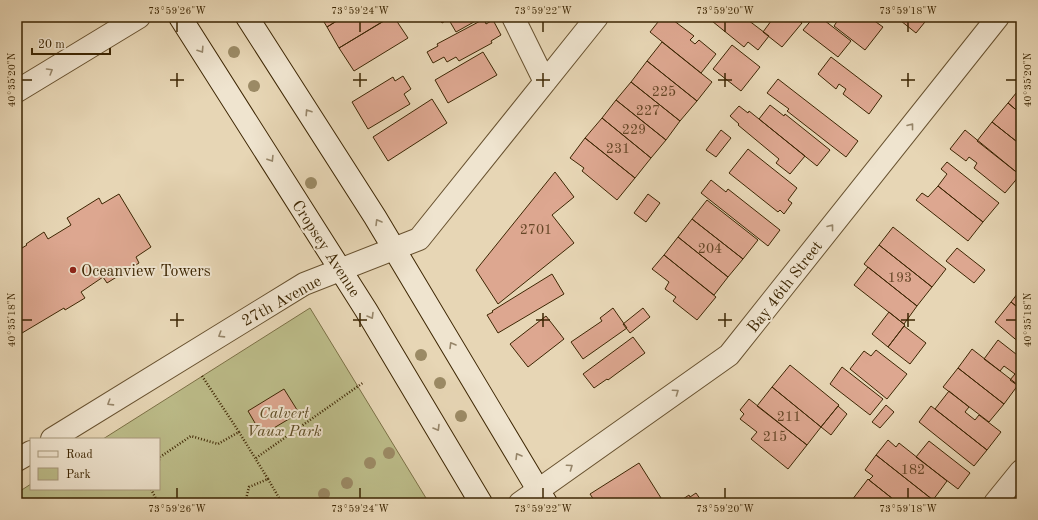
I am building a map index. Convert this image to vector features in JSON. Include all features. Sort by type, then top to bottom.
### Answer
[{"type":"street","points":[[17,91],[139,17]]},
{"type":"street","name":"Cropsey Avenue","points":[[180,17],[366,310],[481,503]]},
{"type":"street","points":[[247,17],[394,249],[542,496]]},
{"type":"street","points":[[513,17],[545,82]]},
{"type":"street","name":"27th Avenue","points":[[54,438],[304,284],[419,239],[597,17]]},
{"type":"street","name":"Bay 46th Street","points":[[520,503],[542,496],[729,356],[998,17]]},
{"type":"street","points":[[17,460],[30,453]]},
{"type":"street","points":[[996,503],[1021,471]]},
{"type":"path","points":[[200,372],[256,458],[282,503]]},
{"type":"path","points":[[256,458],[364,382]]},
{"type":"path","points":[[160,457],[191,436],[218,444],[239,432]]},
{"type":"path","points":[[245,503],[249,487],[268,479]]},
{"type":"path","points":[[152,490],[158,503]]},
{"type":"green space","name":"Calvert Vaux Park","points":[[310,308],[429,503],[17,503],[17,493],[30,485],[30,490],[160,490],[160,438],[105,438]]},
{"type":"building","points":[[321,17],[343,17],[327,27]]},
{"type":"building","points":[[343,17],[389,18],[339,48],[327,27]]},
{"type":"building","points":[[390,17],[394,17],[408,38],[354,71],[339,48]]},
{"type":"building","points":[[438,17],[452,17],[442,23]]},
{"type":"building","points":[[455,17],[481,18],[456,32],[449,20]]},
{"type":"building","points":[[662,17],[669,17],[694,36],[690,40],[695,44],[699,40],[716,54],[701,73],[650,32]]},
{"type":"building","points":[[707,17],[744,17],[769,36],[758,50],[748,42],[744,47]]},
{"type":"building","points":[[774,17],[794,17],[802,23],[782,47],[763,32]]},
{"type":"building","points":[[814,17],[820,17],[851,41],[838,57],[803,30]]},
{"type":"building","points":[[833,17],[869,17],[883,27],[865,50],[834,26],[838,20]]},
{"type":"building","points":[[896,17],[929,17],[916,33]]},
{"type":"building","points":[[484,19],[486,24],[493,20],[501,35],[491,41],[492,43],[459,61],[456,57],[447,62],[444,57],[433,63],[427,52],[438,46],[437,44]]},
{"type":"building","points":[[662,42],[712,82],[697,101],[647,61]]},
{"type":"building","points":[[732,45],[760,67],[741,91],[713,69]]},
{"type":"building","points":[[483,52],[497,75],[448,103],[435,80]]},
{"type":"building","points":[[831,57],[882,96],[869,114],[843,94],[846,89],[839,84],[836,89],[818,74]]},
{"type":"building","points":[[647,61],[697,101],[680,121],[631,82]]},
{"type":"building","points":[[403,76],[411,89],[404,94],[410,104],[368,129],[352,102],[393,77],[395,81]]},
{"type":"building","points":[[778,79],[858,141],[846,157],[787,111],[789,109],[767,93]]},
{"type":"building","points":[[631,82],[680,121],[666,140],[616,100]]},
{"type":"building","points":[[1021,87],[1021,114],[1008,103]]},
{"type":"building","points":[[432,99],[447,123],[388,161],[373,137]]},
{"type":"building","points":[[616,100],[666,140],[651,158],[602,118]]},
{"type":"building","points":[[1008,103],[1021,114],[1021,145],[992,122]]},
{"type":"building","points":[[770,105],[784,116],[785,114],[830,150],[817,166],[759,119]]},
{"type":"building","points":[[739,106],[748,113],[749,111],[805,156],[790,174],[776,163],[779,159],[738,125],[739,124],[730,116]]},
{"type":"building","points":[[602,118],[651,158],[635,178],[585,138]]},
{"type":"building","points":[[992,122],[1021,145],[1020,175],[977,141]]},
{"type":"building","points":[[721,130],[731,138],[716,157],[706,150]]},
{"type":"building","points":[[965,130],[1020,175],[1005,193],[974,168],[977,163],[969,157],[966,161],[950,149]]},
{"type":"building","points":[[585,138],[635,178],[617,200],[582,171],[584,168],[570,158]]},
{"type":"building","points":[[748,149],[797,188],[788,200],[792,203],[784,214],[780,210],[778,212],[729,173]]},
{"type":"building","points":[[947,162],[999,203],[983,222],[938,186],[947,174],[941,169]]},
{"type":"building","points":[[555,172],[574,197],[552,215],[574,243],[498,304],[476,270]]},
{"type":"building","points":[[711,180],[726,192],[728,189],[780,230],[768,246],[701,193]]},
{"type":"building","points":[[938,186],[983,222],[968,241],[916,200],[922,193],[928,197]]},
{"type":"building","name":"Oceanview Towers","points":[[119,194],[151,247],[136,257],[139,263],[107,283],[103,277],[81,292],[85,298],[65,310],[64,308],[17,336],[17,251],[44,232],[48,239],[71,225],[67,218],[99,198],[102,204]]},
{"type":"building","points":[[648,194],[660,203],[646,222],[634,213]]},
{"type":"building","points":[[707,200],[758,240],[743,259],[692,219]]},
{"type":"building","points":[[692,219],[743,259],[728,277],[678,237]]},
{"type":"building","points":[[893,227],[946,269],[932,287],[879,245]]},
{"type":"building","points":[[678,237],[728,277],[714,295],[664,255]]},
{"type":"building","points":[[879,245],[932,287],[917,306],[864,264]]},
{"type":"building","points":[[957,248],[985,270],[974,283],[946,261]]},
{"type":"building","points":[[664,255],[716,297],[697,320],[673,301],[676,297],[665,289],[669,282],[652,269]]},
{"type":"building","points":[[868,267],[917,306],[904,324],[854,285]]},
{"type":"building","points":[[552,274],[564,294],[498,333],[487,315]]},
{"type":"building","points":[[1021,289],[1021,310],[1011,302]]},
{"type":"building","points":[[1011,302],[1021,310],[1021,344],[995,322]]},
{"type":"building","points":[[613,308],[627,328],[583,359],[571,342],[602,321],[600,318]]},
{"type":"building","points":[[643,308],[650,317],[630,333],[623,324]]},
{"type":"building","points":[[889,312],[905,325],[888,347],[872,334]]},
{"type":"building","points":[[546,316],[564,339],[528,367],[510,344]]},
{"type":"building","points":[[904,326],[926,343],[910,364],[888,347]]},
{"type":"building","points":[[633,337],[645,353],[608,380],[607,379],[594,388],[583,374]]},
{"type":"building","points":[[998,340],[1021,358],[1021,388],[1010,380],[1015,374],[1004,366],[1000,371],[984,359]]},
{"type":"building","points":[[972,349],[1018,385],[1004,404],[958,368]]},
{"type":"building","points":[[876,350],[907,374],[887,399],[850,369],[864,351],[871,356]]},
{"type":"building","points":[[790,365],[839,405],[821,427],[772,387]]},
{"type":"building","points":[[842,367],[883,399],[870,415],[830,384]]},
{"type":"building","points":[[958,368],[1004,404],[989,422],[943,387]]},
{"type":"building","points":[[772,387],[821,427],[807,445],[757,406]]},
{"type":"building","points":[[284,389],[299,413],[262,435],[248,411]]},
{"type":"building","points":[[949,391],[969,407],[965,412],[975,420],[979,415],[1001,432],[987,450],[935,409]]},
{"type":"building","points":[[749,399],[807,445],[788,469],[751,439],[757,432],[740,419],[744,414],[740,410]]},
{"type":"building","points":[[886,405],[894,412],[880,428],[872,422]]},
{"type":"building","points":[[838,406],[847,414],[831,435],[821,427]]},
{"type":"building","points":[[931,406],[987,450],[974,466],[919,422]]},
{"type":"building","points":[[888,440],[896,447],[899,443],[947,481],[933,500],[876,455]]},
{"type":"building","points":[[929,441],[970,473],[958,489],[916,457]]},
{"type":"building","points":[[876,455],[933,500],[930,503],[898,503],[869,480],[873,476],[865,470]]},
{"type":"building","points":[[639,463],[661,498],[652,503],[596,503],[590,494]]},
{"type":"building","points":[[868,479],[898,503],[856,503],[852,500]]},
{"type":"building","points":[[696,493],[703,503],[677,503],[689,495],[690,497]]},
{"type":"place","name":"Oceanview Towers","points":[[73,270]]}]
